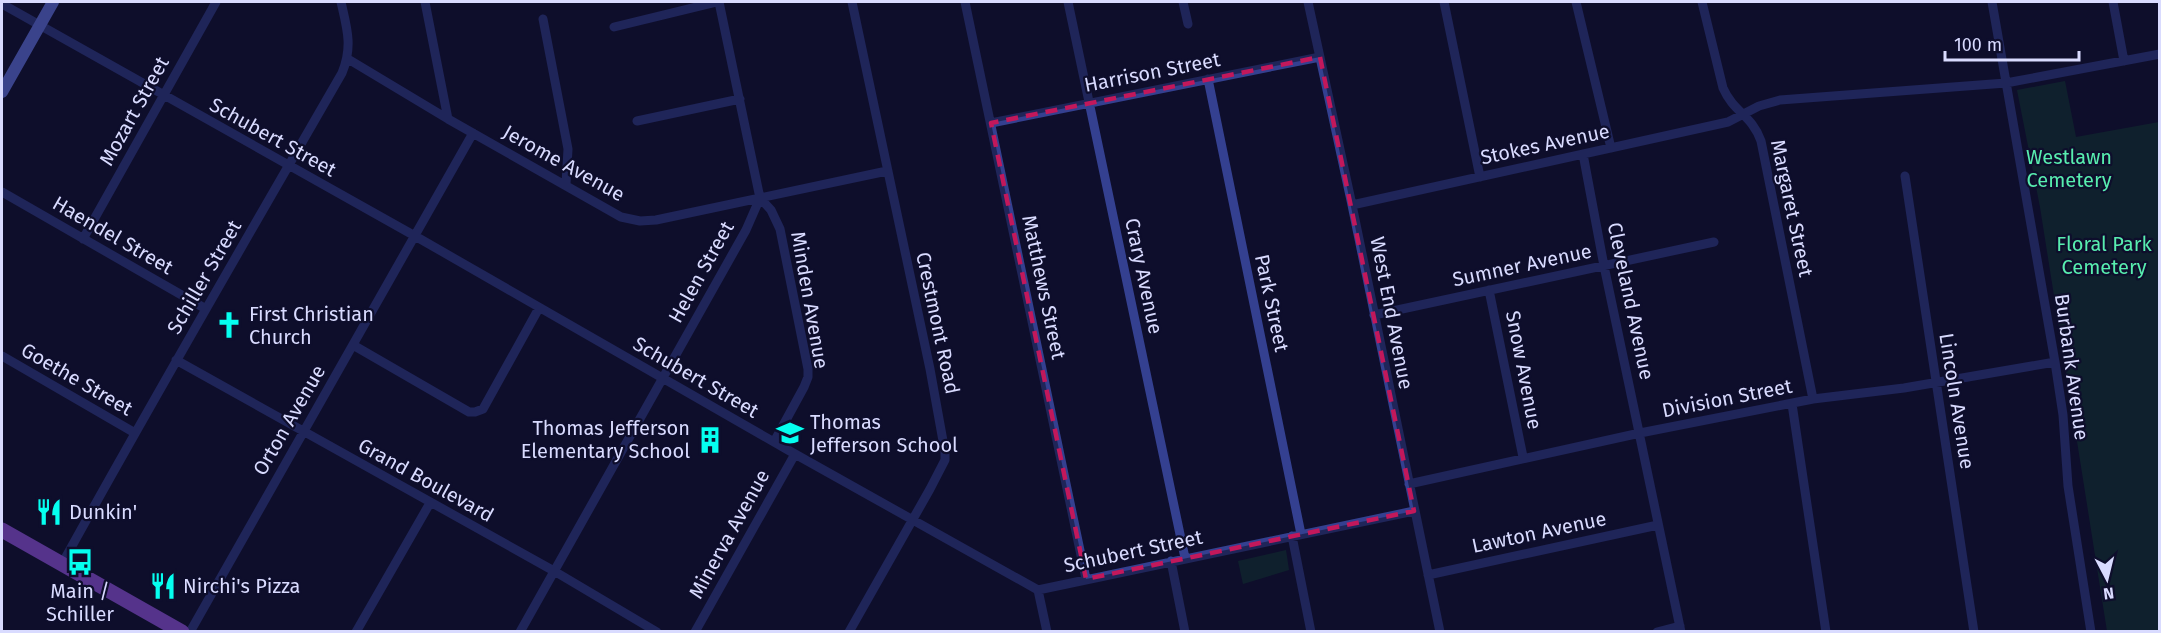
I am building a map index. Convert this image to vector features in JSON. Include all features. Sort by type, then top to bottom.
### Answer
[{"type":"main road","points":[[2,530],[182,632]]},
{"type":"street","points":[[2,92],[54,2]]},
{"type":"street","name":"Mozart Street","points":[[82,238],[216,2]]},
{"type":"street","name":"Schiller Street","points":[[62,564],[176,360],[342,73],[348,59],[348,37],[341,2]]},
{"type":"street","points":[[425,2],[448,119]]},
{"type":"street","points":[[614,27],[718,2],[760,198]]},
{"type":"street","name":"Crestmont Road","points":[[849,632],[945,460],[930,369],[852,2]]},
{"type":"street","name":"Matthews Street","points":[[965,2],[1086,579]]},
{"type":"street","name":"Crary Avenue","points":[[1068,2],[1185,558]]},
{"type":"street","points":[[1183,2],[1188,24]]},
{"type":"street","name":"West End Avenue","points":[[1308,2],[1440,632]]},
{"type":"street","points":[[1444,2],[1480,177]]},
{"type":"street","points":[[1576,2],[1611,148]]},
{"type":"street","name":"Margaret Street","points":[[1702,2],[1723,87],[1729,101],[1752,122],[1761,141],[1813,399]]},
{"type":"street","name":"Burbank Avenue","points":[[1992,2],[2055,362],[2063,415],[2068,486],[2091,632]]},
{"type":"street","points":[[2113,2],[2124,61]]},
{"type":"street","name":"Schubert Street","points":[[2,4],[1038,590],[1414,511]]},
{"type":"street","points":[[543,19],[568,149],[566,184]]},
{"type":"street","name":"Stokes Avenue","points":[[1352,206],[1728,122],[1759,105],[1780,100],[2006,82],[2160,54]]},
{"type":"street","name":"Harrison Street","points":[[992,123],[1320,57]]},
{"type":"street","name":"Jerome Avenue","points":[[348,59],[448,119],[621,217],[640,221],[656,220],[887,171]]},
{"type":"street","name":"Park Street","points":[[1208,79],[1296,535],[1311,632]]},
{"type":"street","points":[[637,121],[740,99]]},
{"type":"street","name":"Orton Avenue","points":[[190,632],[473,133]]},
{"type":"street","name":"Cleveland Avenue","points":[[1582,154],[1680,629]]},
{"type":"street","name":"Lincoln Avenue","points":[[1905,176],[1974,632]]},
{"type":"street","name":"Haendel Street","points":[[2,192],[206,309]]},
{"type":"street","name":"Helen Street","points":[[520,632],[746,230],[760,198]]},
{"type":"street","name":"Minden Avenue","points":[[760,198],[771,210],[780,230],[808,369],[804,387],[774,442]]},
{"type":"street","name":"Sumner Avenue","points":[[1374,315],[1714,242]]},
{"type":"street","name":"Snow Avenue","points":[[1490,290],[1523,457]]},
{"type":"street","points":[[353,345],[469,412],[475,412],[483,409],[539,308]]},
{"type":"street","name":"Goethe Street","points":[[2,356],[135,433]]},
{"type":"street","name":"Grand Boulevard","points":[[176,360],[554,571],[657,632]]},
{"type":"street","name":"Division Street","points":[[1408,484],[1523,457],[1813,399],[2055,362]]},
{"type":"street","points":[[1792,404],[1826,632]]},
{"type":"street","name":"Minerva Avenue","points":[[695,632],[795,454]]},
{"type":"street","points":[[356,632],[430,503]]},
{"type":"street","name":"Lawton Avenue","points":[[1428,574],[1658,525]]},
{"type":"street","points":[[1171,561],[1185,632]]},
{"type":"street","points":[[1038,590],[1047,632]]},
{"type":"street","points":[[1657,632],[1680,629]]},
{"type":"highlighted area","points":[[1320,57],[1414,511],[1086,579],[991,123]]},
{"type":"green space","name":"Floral Park Cemetery","points":[[2065,81],[2076,137],[2159,122],[2159,631],[2107,631],[2040,207],[2017,90]]},
{"type":"green space","points":[[1286,550],[1289,570],[1243,584],[1238,561]]},
{"type":"place","name":"First Christian Church","points":[[229,325]]},
{"type":"place","name":"Thomas Jefferson School","points":[[790,433]]},
{"type":"place","name":"Thomas Jefferson Elementary School","points":[[710,440]]},
{"type":"place","name":"Dunkin'","points":[[49,512]]},
{"type":"place","name":"Main / Schiller","points":[[80,562]]},
{"type":"place","name":"Nirchi's Pizza","points":[[163,586]]},
{"type":"park label","name":"Westlawn Cemetery","points":[[2069,168]]}]
